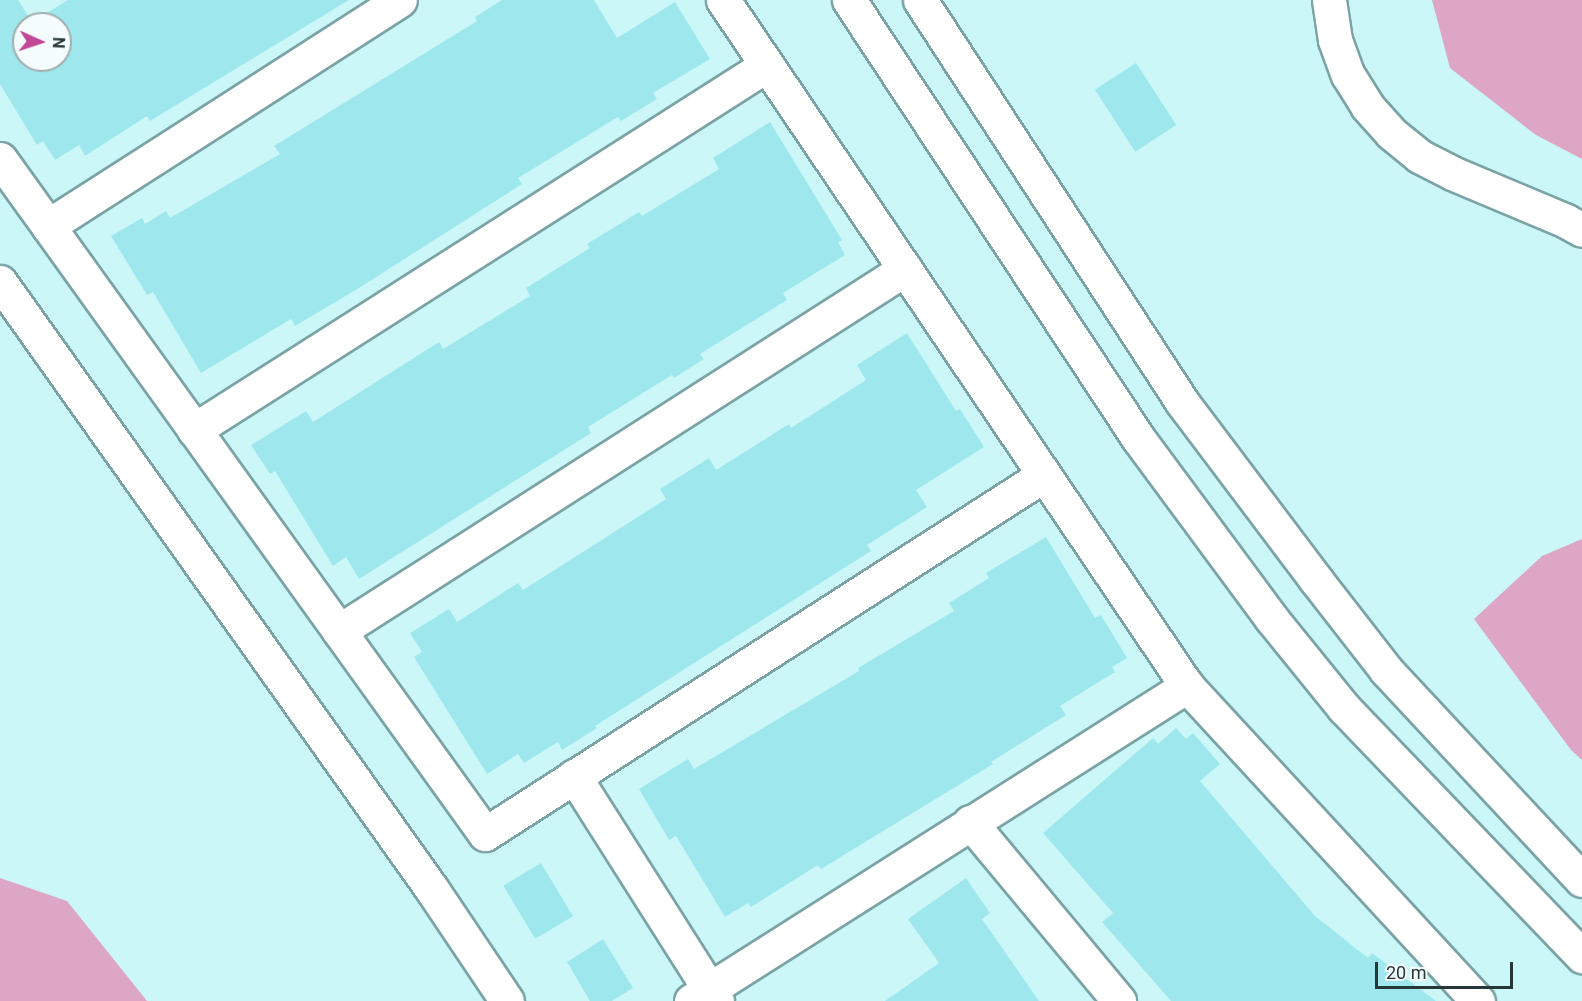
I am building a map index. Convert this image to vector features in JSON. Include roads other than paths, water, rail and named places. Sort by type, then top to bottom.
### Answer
[{"type":"street","points":[[48,226],[400,0]]},
{"type":"street","points":[[723,0],[1187,686],[1478,1001]]},
{"type":"street","points":[[849,0],[1138,438],[1271,618],[1344,708],[1434,805],[1582,956]]},
{"type":"street","points":[[920,0],[1182,402],[1309,571],[1386,670],[1582,880]]},
{"type":"street","points":[[1329,0],[1335,40],[1348,75],[1367,106],[1390,133],[1419,156],[1452,173],[1582,230]]},
{"type":"street","points":[[194,430],[767,65]]},
{"type":"street","points":[[0,159],[485,834],[1044,475]]},
{"type":"street","points":[[339,631],[905,268]]},
{"type":"street","points":[[0,282],[431,888],[507,1001]]},
{"type":"street","points":[[574,776],[706,997],[970,822],[1187,686]]},
{"type":"street","points":[[970,822],[1119,1001]]}]
